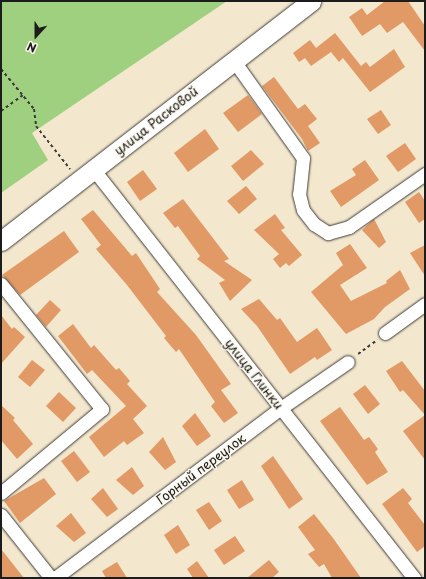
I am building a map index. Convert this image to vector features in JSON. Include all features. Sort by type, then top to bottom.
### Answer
[{"type":"street","name":"улица Расковой","points":[[1,241],[311,1]]},
{"type":"street","points":[[234,61],[303,158],[299,194],[303,210],[314,224],[328,233],[349,227],[425,174]]},
{"type":"street","name":"улица Глинки","points":[[87,175],[281,408],[414,578]]},
{"type":"street","points":[[1,284],[102,409],[1,492]]},
{"type":"street","points":[[386,334],[425,304]]},
{"type":"street","name":"Горный переулок","points":[[55,578],[281,408],[348,362]]},
{"type":"street","points":[[1,515],[51,578]]},
{"type":"path","points":[[1,69],[34,109],[40,130],[87,175]]},
{"type":"path","points":[[1,111],[23,95]]},
{"type":"path","points":[[348,362],[386,334]]},
{"type":"green space","points":[[1,1],[227,1],[32,133],[48,160],[1,193]]},
{"type":"building","points":[[385,1],[408,1],[425,26],[425,51],[403,22],[387,33],[380,24],[362,36],[349,17],[362,8],[367,15]]},
{"type":"building","points":[[335,33],[361,66],[366,62],[370,67],[394,49],[405,67],[370,92],[343,58],[339,62],[331,52],[311,66],[305,58],[299,62],[293,53],[310,40],[316,48]]},
{"type":"building","points":[[274,77],[298,109],[305,104],[317,119],[308,126],[320,143],[308,151],[302,139],[262,86]]},
{"type":"building","points":[[248,95],[262,114],[238,132],[223,113]]},
{"type":"building","points":[[381,110],[391,125],[378,134],[367,119]]},
{"type":"building","points":[[205,129],[219,149],[188,172],[174,153]]},
{"type":"building","points":[[405,143],[416,159],[398,172],[386,156]]},
{"type":"building","points":[[251,150],[264,164],[243,181],[231,166]]},
{"type":"building","points":[[365,160],[379,180],[341,207],[330,191],[356,175],[352,169]]},
{"type":"building","points":[[143,170],[157,189],[140,201],[127,182]]},
{"type":"building","points":[[246,186],[257,199],[239,214],[227,201]]},
{"type":"building","points":[[419,192],[425,201],[425,219],[419,223],[405,202]]},
{"type":"building","points":[[183,199],[229,259],[224,261],[252,280],[230,301],[219,283],[225,280],[197,259],[200,256],[178,226],[175,228],[163,213]]},
{"type":"building","points":[[93,210],[132,256],[136,253],[160,289],[157,292],[196,335],[231,384],[221,390],[238,413],[224,423],[211,406],[215,402],[179,349],[176,352],[164,338],[166,336],[127,285],[96,249],[101,245],[81,219]]},
{"type":"building","points":[[275,214],[285,228],[281,230],[302,255],[289,266],[286,263],[280,268],[273,259],[279,254],[254,230]]},
{"type":"building","points":[[374,219],[386,242],[379,248],[362,230]]},
{"type":"building","points":[[64,231],[79,252],[20,295],[2,275]]},
{"type":"building","points":[[350,244],[367,268],[340,285],[351,301],[387,283],[386,281],[400,270],[410,289],[385,307],[374,319],[346,334],[311,292],[343,265],[336,253]]},
{"type":"building","points":[[425,245],[425,276],[410,253]]},
{"type":"building","points":[[259,299],[277,320],[280,318],[297,342],[317,328],[332,350],[317,360],[315,357],[290,374],[257,326],[241,309]]},
{"type":"building","points":[[50,300],[61,310],[46,327],[36,315]]},
{"type":"building","points":[[1,315],[12,329],[14,327],[25,337],[1,364]]},
{"type":"building","points":[[73,324],[91,348],[94,345],[116,370],[119,368],[130,381],[127,384],[147,406],[133,419],[144,433],[127,445],[124,441],[104,457],[89,437],[126,406],[92,370],[87,374],[58,336]]},
{"type":"building","points":[[32,360],[45,370],[30,387],[18,377]]},
{"type":"building","points":[[402,361],[425,391],[425,415],[403,390],[400,392],[386,371]]},
{"type":"building","points":[[365,385],[380,404],[368,414],[353,394]]},
{"type":"building","points":[[59,392],[76,408],[63,422],[46,406]]},
{"type":"building","points":[[1,405],[15,418],[13,420],[33,444],[17,459],[1,440]]},
{"type":"building","points":[[340,407],[364,440],[369,437],[378,449],[375,452],[388,472],[367,485],[320,421]]},
{"type":"building","points":[[195,413],[211,436],[197,446],[182,426]]},
{"type":"building","points":[[425,415],[425,460],[403,431]]},
{"type":"building","points":[[163,437],[176,462],[165,470],[149,452]]},
{"type":"building","points":[[74,451],[90,472],[77,482],[61,461]]},
{"type":"building","points":[[273,456],[303,499],[289,509],[261,466]]},
{"type":"building","points":[[132,467],[144,486],[133,495],[116,480]]},
{"type":"building","points":[[44,478],[56,494],[20,523],[4,501]]},
{"type":"building","points":[[242,480],[254,500],[239,509],[227,490]]},
{"type":"building","points":[[103,488],[118,509],[107,517],[91,499]]},
{"type":"building","points":[[403,488],[412,499],[408,503],[425,525],[425,546],[417,552],[382,504]]},
{"type":"building","points":[[209,502],[222,521],[209,530],[196,510]]},
{"type":"building","points":[[71,513],[86,533],[74,542],[56,526]]},
{"type":"building","points":[[314,514],[361,578],[332,578],[324,564],[319,567],[308,554],[315,550],[298,527]]},
{"type":"building","points":[[178,525],[190,545],[176,554],[164,535]]},
{"type":"building","points":[[235,536],[245,551],[224,565],[214,550]]},
{"type":"building","points":[[1,549],[24,578],[1,578]]},
{"type":"building","points":[[269,560],[279,572],[272,578],[247,578]]},
{"type":"building","points":[[197,561],[209,578],[193,578],[187,569]]},
{"type":"building","points":[[117,562],[127,578],[106,578],[102,571]]}]
